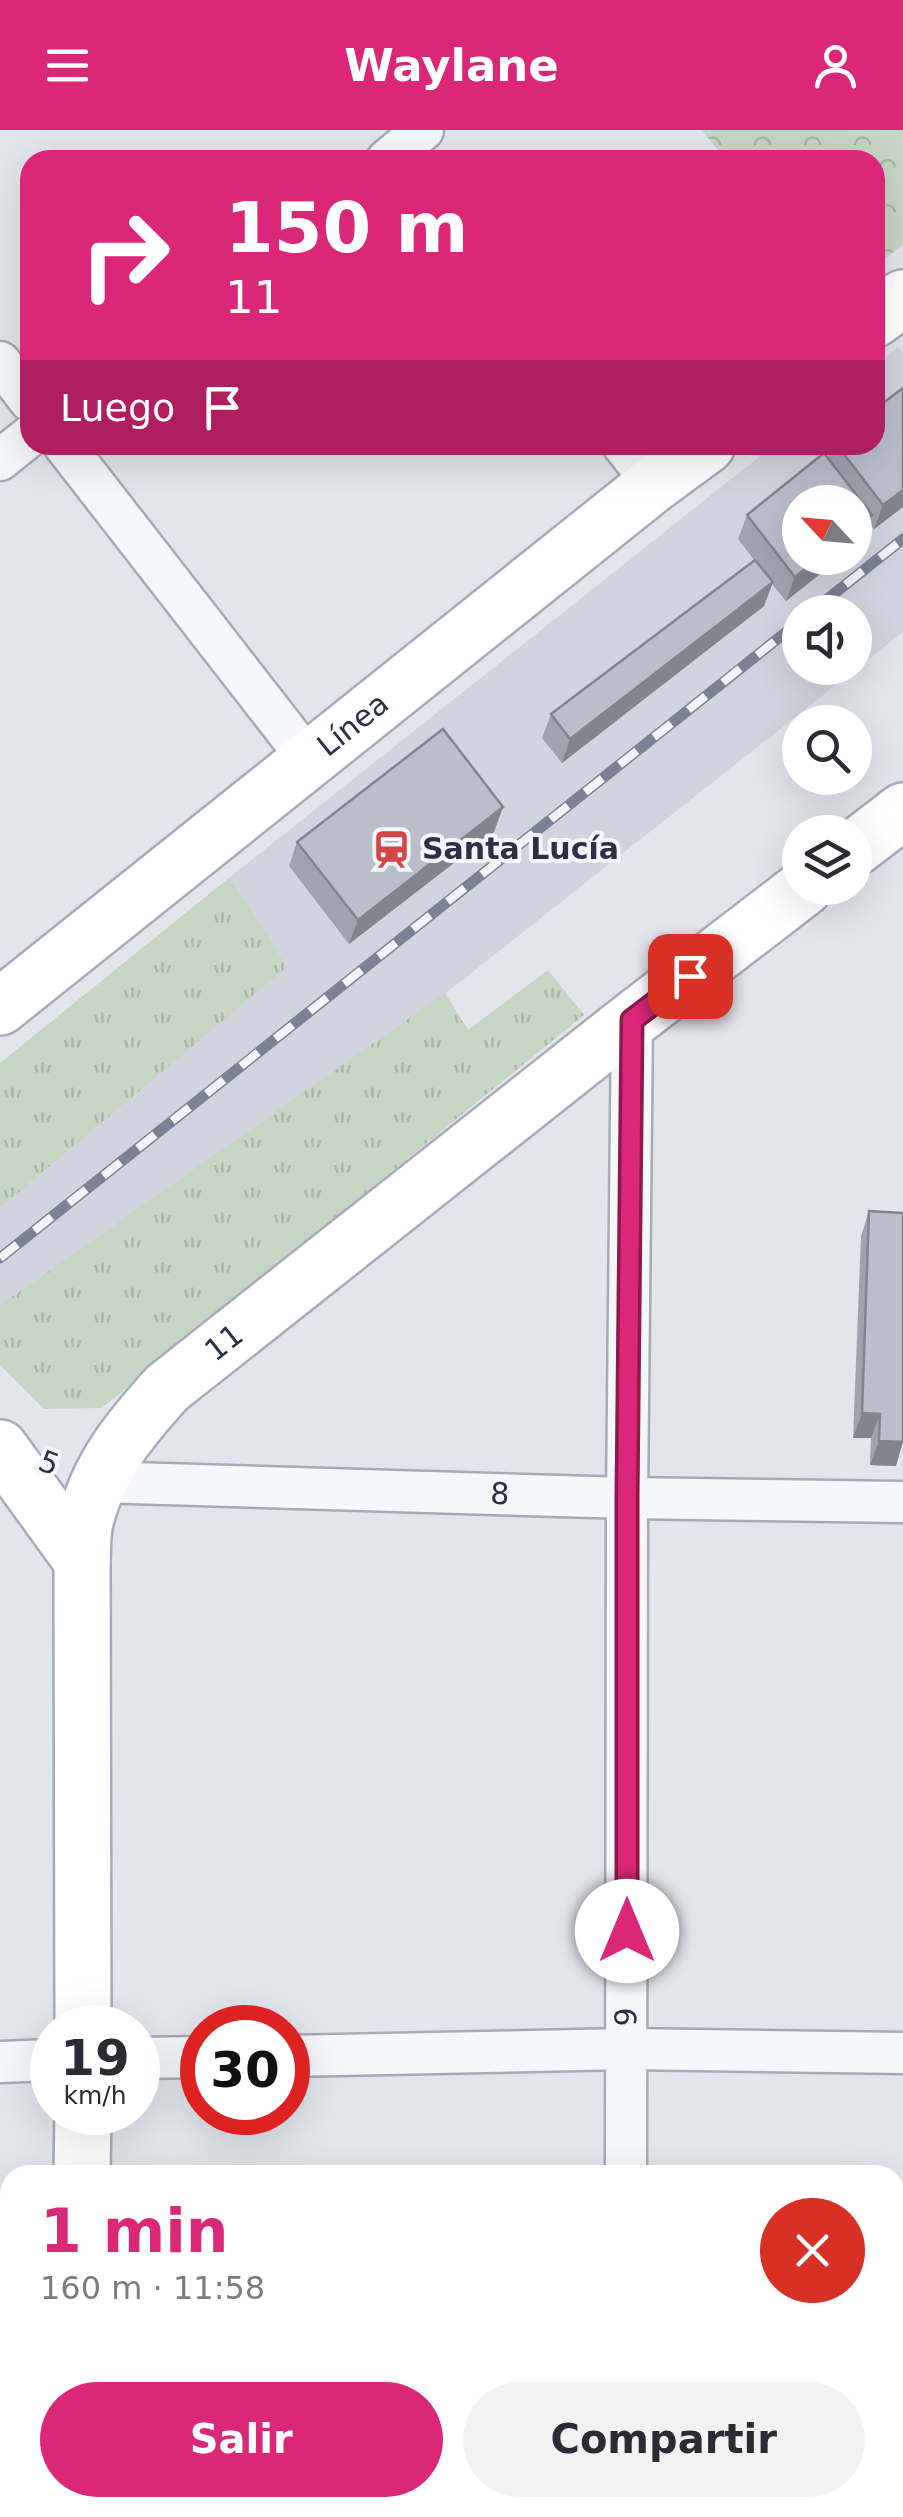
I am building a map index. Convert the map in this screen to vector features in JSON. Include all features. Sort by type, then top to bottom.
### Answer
[{"type":"street","points":[[400,150],[423,130]]},
{"type":"street","points":[[0,362],[20,388]]},
{"type":"street","points":[[0,460],[20,444]]},
{"type":"street","points":[[72,455],[309,760]]},
{"type":"street","name":"Línea","points":[[0,1007],[309,760],[639,464],[671,455]]},
{"type":"street","points":[[872,835],[903,811]]},
{"type":"street","name":"11","points":[[83,2005],[84,1525],[98,1482],[127,1433],[167,1388],[782,905]]},
{"type":"street","name":"9","points":[[626,2165],[632,1020]]},
{"type":"street","points":[[0,1446],[82,1561]]},
{"type":"street","name":"5","points":[[0,1446],[98,1482]]},
{"type":"street","name":"8","points":[[98,1482],[903,1502]]},
{"type":"street","points":[[310,2056],[628,2049],[903,2053]]},
{"type":"street","points":[[0,2062],[30,2061]]},
{"type":"street","points":[[82,2135],[82,2165]]},
{"type":"shaded area","points":[[898,347],[903,353],[903,632],[872,656],[872,595],[782,595],[782,685],[836,685],[811,705],[782,705],[782,728],[446,993],[0,1305],[0,1208],[286,967],[230,877],[761,455],[885,455],[885,357]]},
{"type":"green space","points":[[702,130],[903,130],[903,245],[885,258],[885,150],[718,150]]},
{"type":"green space","points":[[230,877],[287,967],[0,1208],[0,1063]]},
{"type":"green space","points":[[548,970],[584,1015],[102,1408],[44,1409],[0,1365],[0,1305],[445,993],[468,1030]]},
{"type":"building","points":[[903,388],[903,490],[883,505],[872,485],[868,485],[845,455],[885,455],[885,402]]},
{"type":"building","points":[[822,455],[849,485],[784,485]]},
{"type":"building","points":[[782,487],[782,560],[747,515]]},
{"type":"building","points":[[755,560],[773,582],[570,739],[551,714]]},
{"type":"building","name":"Santa Lucía","points":[[443,729],[503,807],[358,920],[297,842]]},
{"type":"building","points":[[869,1211],[903,1213],[903,1442],[879,1441],[880,1414],[862,1413]]},
{"type":"railway","points":[[832,595],[903,539]]},
{"type":"railway","points":[[0,1258],[782,635]]},
{"type":"place","name":"Santa Lucía","points":[[392,849]]},
{"type":"route","points":[[627,1931],[632,1020],[690,976]]}]
